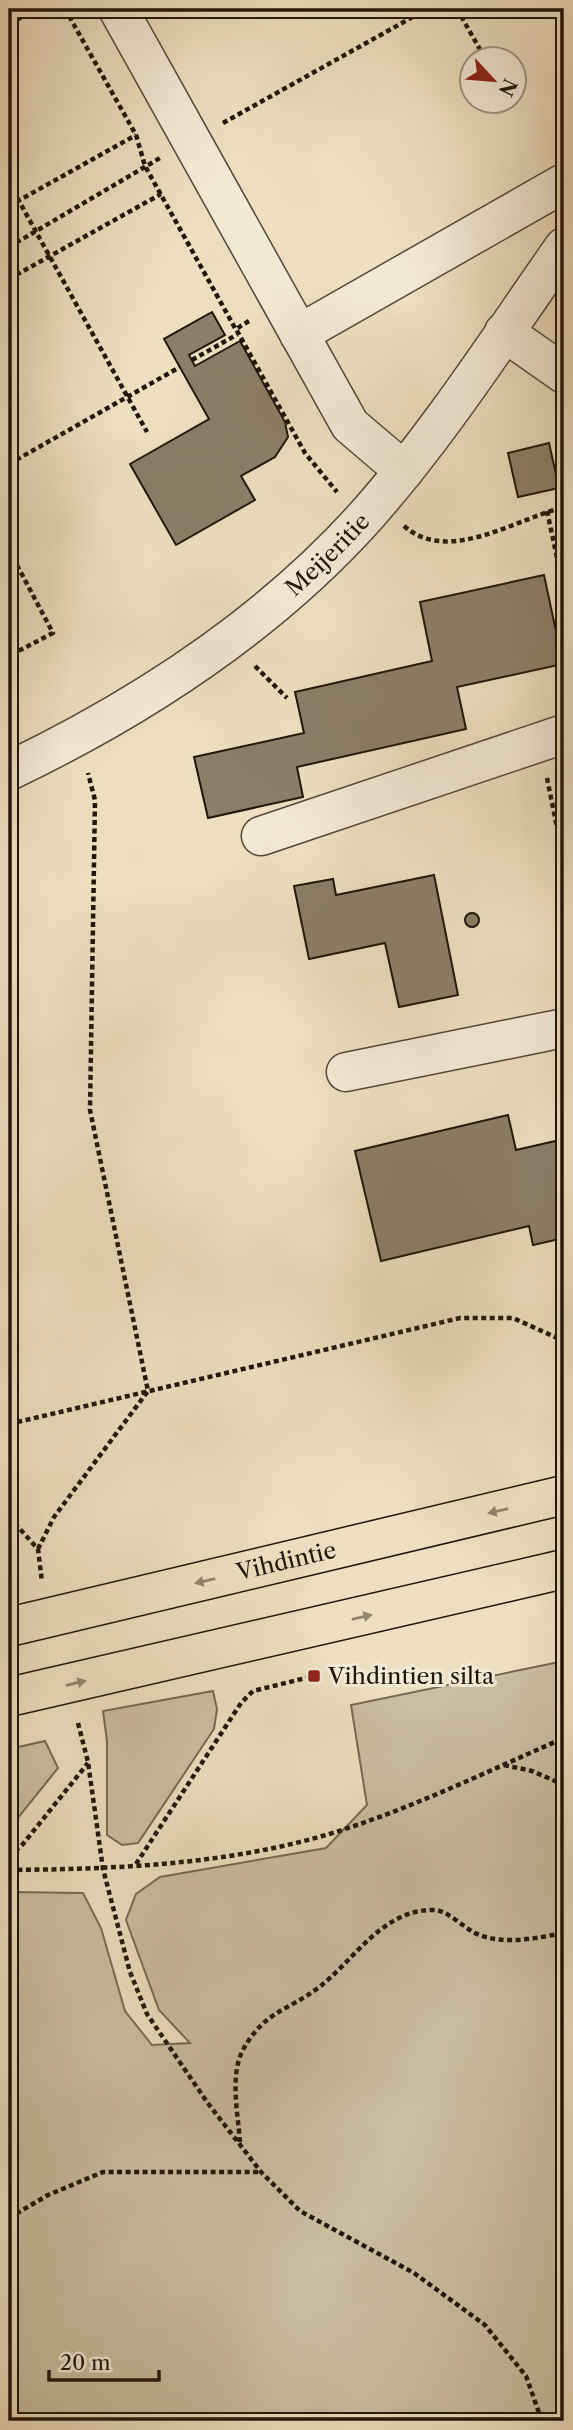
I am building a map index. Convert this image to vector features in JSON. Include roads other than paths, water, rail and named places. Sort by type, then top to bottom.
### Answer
[{"type":"main road","name":"Vihdintie","points":[[9,1627],[564,1495]]},
{"type":"main road","points":[[9,1697],[564,1569]]},
{"type":"street","points":[[118,9],[350,425],[404,471]]},
{"type":"street","points":[[299,334],[564,183]]},
{"type":"street","name":"Meijeritie","points":[[9,771],[73,739],[144,698],[220,647],[319,565],[404,471],[564,247]]},
{"type":"street","points":[[504,332],[564,373]]},
{"type":"street","points":[[261,836],[557,735]]},
{"type":"street","points":[[346,1072],[564,1028]]},
{"type":"place","name":"Vihdintien silta","points":[[314,1676]]}]
